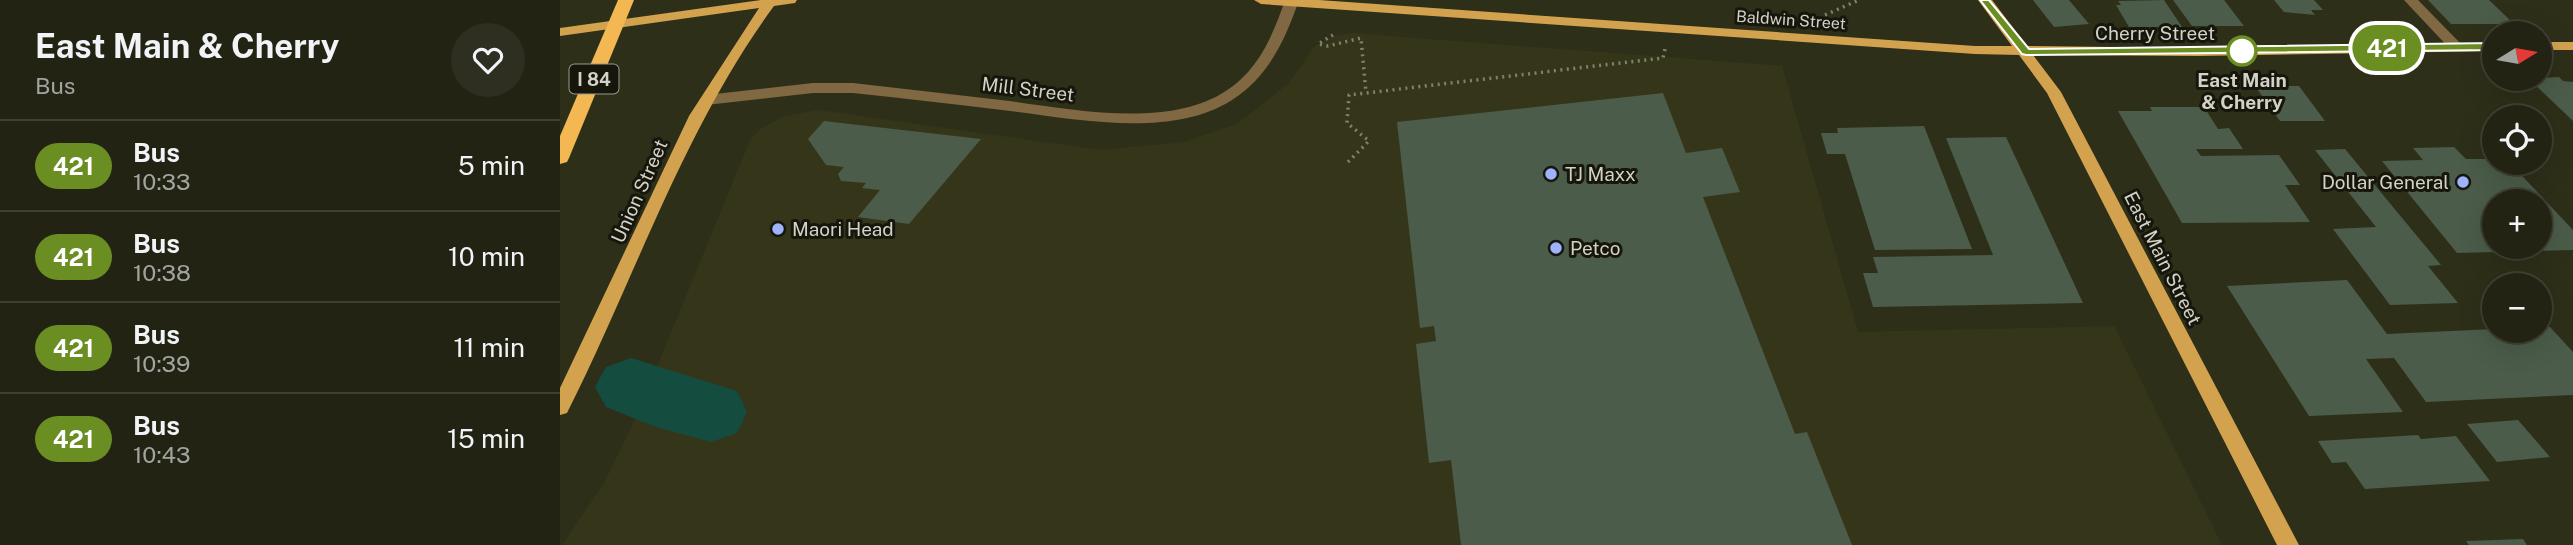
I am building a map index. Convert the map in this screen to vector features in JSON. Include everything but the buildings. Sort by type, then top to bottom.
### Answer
[{"type":"highway","name":"I 84","points":[[560,158],[626,0]]},
{"type":"main road","name":"Union Street","points":[[560,407],[617,291],[684,141],[706,100],[772,0]]},
{"type":"main road","points":[[560,32],[666,15],[790,0]]},
{"type":"main road","name":"Baldwin Street","points":[[1261,0],[1923,48],[2026,52]]},
{"type":"main road","name":"East Main Street","points":[[1985,0],[2054,92],[2288,545]]},
{"type":"main road","points":[[2552,46],[2573,46]]},
{"type":"main road","name":"Cherry Street","points":[[2026,52],[2482,47]]},
{"type":"street","points":[[2411,0],[2456,47]]},
{"type":"street","name":"Mill Street","points":[[706,100],[785,91],[844,88],[1098,116],[1166,118],[1204,107],[1246,81],[1273,48],[1291,1]]},
{"type":"path","points":[[1819,18],[1859,0]]},
{"type":"path","points":[[1348,162],[1369,142],[1347,123],[1349,95],[1663,58],[1668,29]]},
{"type":"path","points":[[1333,35],[1318,44],[1328,46],[1361,38],[1366,93]]},
{"type":"shaded area","points":[[1351,33],[1782,66],[1858,332],[2114,326],[2222,545],[562,545],[604,483],[636,418],[751,138],[762,128],[785,116],[818,110],[1102,150],[1184,142],[1237,124],[1288,84],[1315,46],[1331,37]]},
{"type":"waterway","points":[[631,387],[656,398],[711,412]]},
{"type":"bus line","name":"421","points":[[1985,0],[2026,52],[2482,47]]},
{"type":"place","name":"East Main & Cherry","points":[[2242,51]]},
{"type":"place","name":"TJ Maxx","points":[[1551,174]]},
{"type":"place","name":"Dollar General","points":[[2463,182]]},
{"type":"place","name":"Maori Head","points":[[778,229]]},
{"type":"place","name":"Petco","points":[[1556,248]]}]
